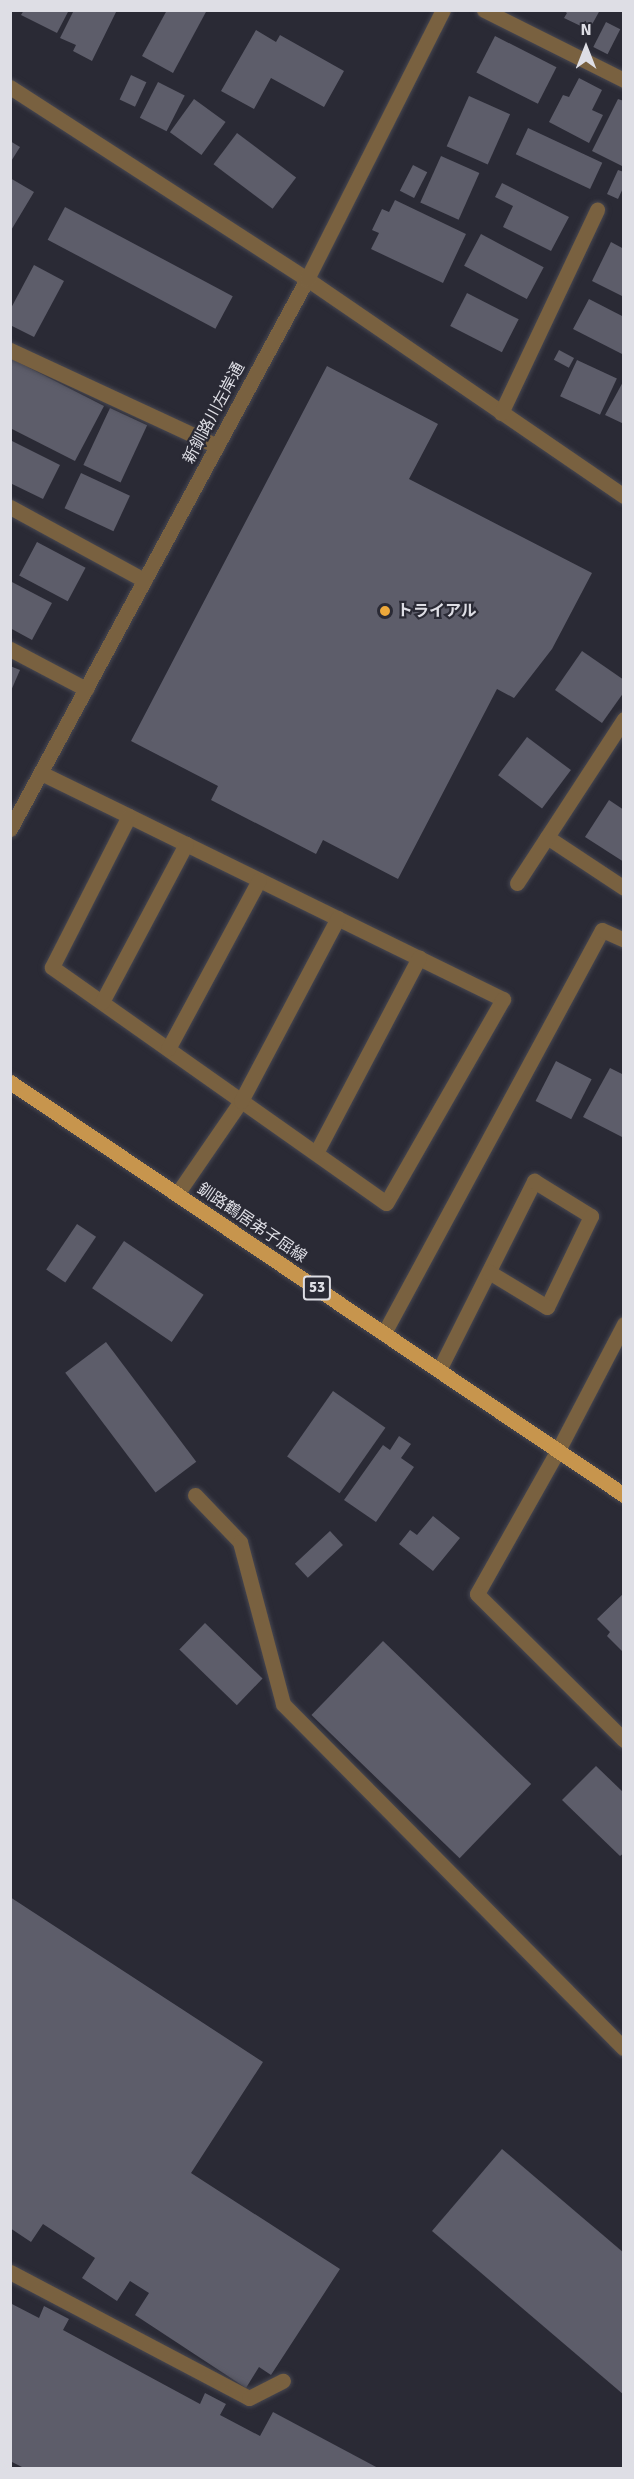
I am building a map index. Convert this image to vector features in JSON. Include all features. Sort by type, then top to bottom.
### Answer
[{"type":"main road","name":"釧路鶴居弟子屈線","points":[[10,1082],[624,1495]]},
{"type":"street","name":"新釧路川左岸通","points":[[10,829],[307,279],[443,10]]},
{"type":"street","points":[[484,10],[624,80]]},
{"type":"street","points":[[10,87],[307,279],[624,496]]},
{"type":"street","points":[[501,412],[597,210]]},
{"type":"street","points":[[10,350],[217,446]]},
{"type":"street","points":[[10,507],[144,580]]},
{"type":"street","points":[[10,649],[86,689]]},
{"type":"street","points":[[517,883],[623,720]]},
{"type":"street","points":[[41,773],[129,816],[259,880],[503,999],[386,1203],[52,967],[129,816]]},
{"type":"street","points":[[546,837],[624,888]]},
{"type":"street","points":[[102,1002],[186,844]]},
{"type":"street","points":[[168,1049],[259,880]]},
{"type":"street","points":[[177,1194],[241,1101],[338,918]]},
{"type":"street","points":[[384,1333],[602,930],[624,940]]},
{"type":"street","points":[[316,1153],[419,958]]},
{"type":"street","points":[[439,1370],[534,1181],[591,1216],[548,1307],[489,1272]]},
{"type":"street","points":[[624,1324],[558,1450],[477,1594],[624,1740]]},
{"type":"street","points":[[195,1495],[240,1542],[283,1704],[624,2048]]},
{"type":"street","points":[[10,2272],[249,2398],[283,2381]]},
{"type":"building","points":[[24,10],[69,10],[57,33],[21,15]]},
{"type":"building","points":[[74,10],[117,10],[92,61],[73,51],[76,45],[60,38]]},
{"type":"building","points":[[167,10],[207,10],[173,73],[142,56]]},
{"type":"building","points":[[563,10],[600,10],[589,30],[564,18],[567,13]]},
{"type":"building","points":[[606,22],[620,29],[608,54],[593,47]]},
{"type":"building","points":[[256,30],[276,42],[280,35],[344,71],[324,107],[271,78],[254,109],[221,91]]},
{"type":"building","points":[[495,36],[556,67],[538,104],[476,73]]},
{"type":"building","points":[[131,75],[146,82],[135,107],[120,99]]},
{"type":"building","points":[[579,78],[602,90],[592,110],[603,115],[589,143],[549,122],[563,95],[569,97]]},
{"type":"building","points":[[158,82],[185,96],[167,131],[140,118]]},
{"type":"building","points":[[469,96],[510,114],[488,165],[447,146]]},
{"type":"building","points":[[194,99],[226,122],[201,155],[170,132]]},
{"type":"building","points":[[618,99],[624,101],[624,167],[592,151]]},
{"type":"building","points":[[528,128],[602,163],[590,189],[516,154]]},
{"type":"building","points":[[237,133],[296,178],[273,209],[214,164]]},
{"type":"building","points":[[10,141],[20,147],[10,163]]},
{"type":"building","points":[[441,156],[479,173],[459,220],[420,203]]},
{"type":"building","points":[[413,165],[427,172],[414,198],[400,191]]},
{"type":"building","points":[[618,170],[624,172],[624,186],[618,199],[607,194]]},
{"type":"building","points":[[10,178],[34,192],[10,232]]},
{"type":"building","points":[[502,183],[569,217],[551,251],[503,227],[513,206],[495,197]]},
{"type":"building","points":[[395,200],[466,234],[443,283],[371,249],[379,233],[372,230],[382,209],[389,212]]},
{"type":"building","points":[[65,207],[233,296],[215,329],[48,240]]},
{"type":"building","points":[[481,234],[544,267],[527,299],[464,266]]},
{"type":"building","points":[[611,242],[624,249],[624,297],[592,281]]},
{"type":"building","points":[[34,265],[64,281],[34,337],[10,325],[10,310]]},
{"type":"building","points":[[467,293],[519,319],[502,352],[450,326]]},
{"type":"building","points":[[589,299],[624,317],[624,355],[573,329]]},
{"type":"building","points":[[559,350],[574,358],[569,368],[554,360]]},
{"type":"building","points":[[10,358],[104,406],[75,461],[10,428]]},
{"type":"building","points":[[577,360],[617,379],[600,415],[560,396]]},
{"type":"building","name":"トライアル","points":[[327,366],[438,424],[409,479],[592,573],[552,649],[514,698],[497,689],[398,879],[323,840],[316,854],[211,800],[218,786],[131,741]]},
{"type":"building","points":[[624,380],[624,424],[605,415]]},
{"type":"building","points":[[110,408],[147,425],[121,482],[83,465]]},
{"type":"building","points":[[10,440],[60,465],[43,499],[10,483]]},
{"type":"building","points":[[81,473],[130,496],[113,531],[65,508]]},
{"type":"building","points":[[37,542],[86,568],[68,601],[19,576]]},
{"type":"building","points":[[10,581],[52,603],[32,640],[10,628]]},
{"type":"building","points":[[582,651],[624,680],[624,692],[602,723],[555,690]]},
{"type":"building","points":[[10,666],[20,670],[10,693]]},
{"type":"building","points":[[527,737],[571,770],[542,808],[498,775]]},
{"type":"building","points":[[609,800],[624,810],[624,862],[585,837]]},
{"type":"building","points":[[556,1061],[592,1079],[571,1119],[536,1101]]},
{"type":"building","points":[[610,1068],[624,1075],[624,1138],[583,1117]]},
{"type":"building","points":[[77,1224],[96,1237],[65,1282],[46,1270]]},
{"type":"building","points":[[124,1241],[204,1295],[172,1342],[92,1288]]},
{"type":"building","points":[[106,1342],[196,1462],[156,1492],[65,1373]]},
{"type":"building","points":[[333,1391],[385,1428],[340,1493],[287,1457]]},
{"type":"building","points":[[399,1436],[411,1444],[401,1458],[414,1467],[376,1522],[344,1500],[383,1445],[390,1450]]},
{"type":"building","points":[[433,1516],[460,1538],[433,1571],[399,1544],[410,1530],[417,1535]]},
{"type":"building","points":[[330,1531],[343,1545],[308,1578],[295,1564]]},
{"type":"building","points":[[624,1593],[624,1649],[622,1651],[607,1636],[610,1632],[597,1619]]},
{"type":"building","points":[[205,1623],[263,1679],[237,1705],[179,1650]]},
{"type":"building","points":[[383,1641],[531,1784],[460,1858],[311,1715]]},
{"type":"building","points":[[596,1766],[624,1793],[624,1853],[620,1856],[562,1800]]},
{"type":"building","points":[[10,1897],[263,2062],[191,2173],[340,2269],[271,2375],[259,2367],[246,2388],[135,2315],[149,2293],[130,2281],[117,2301],[82,2278],[95,2258],[43,2224],[31,2242],[10,2228]]},
{"type":"building","points":[[502,2149],[624,2253],[624,2395],[432,2231]]},
{"type":"building","points":[[10,2303],[39,2318],[44,2306],[69,2319],[63,2330],[200,2404],[205,2393],[226,2404],[220,2415],[260,2436],[273,2412],[378,2468],[24,2468],[10,2461]]},
{"type":"place","name":"トライアル","points":[[385,611]]}]
